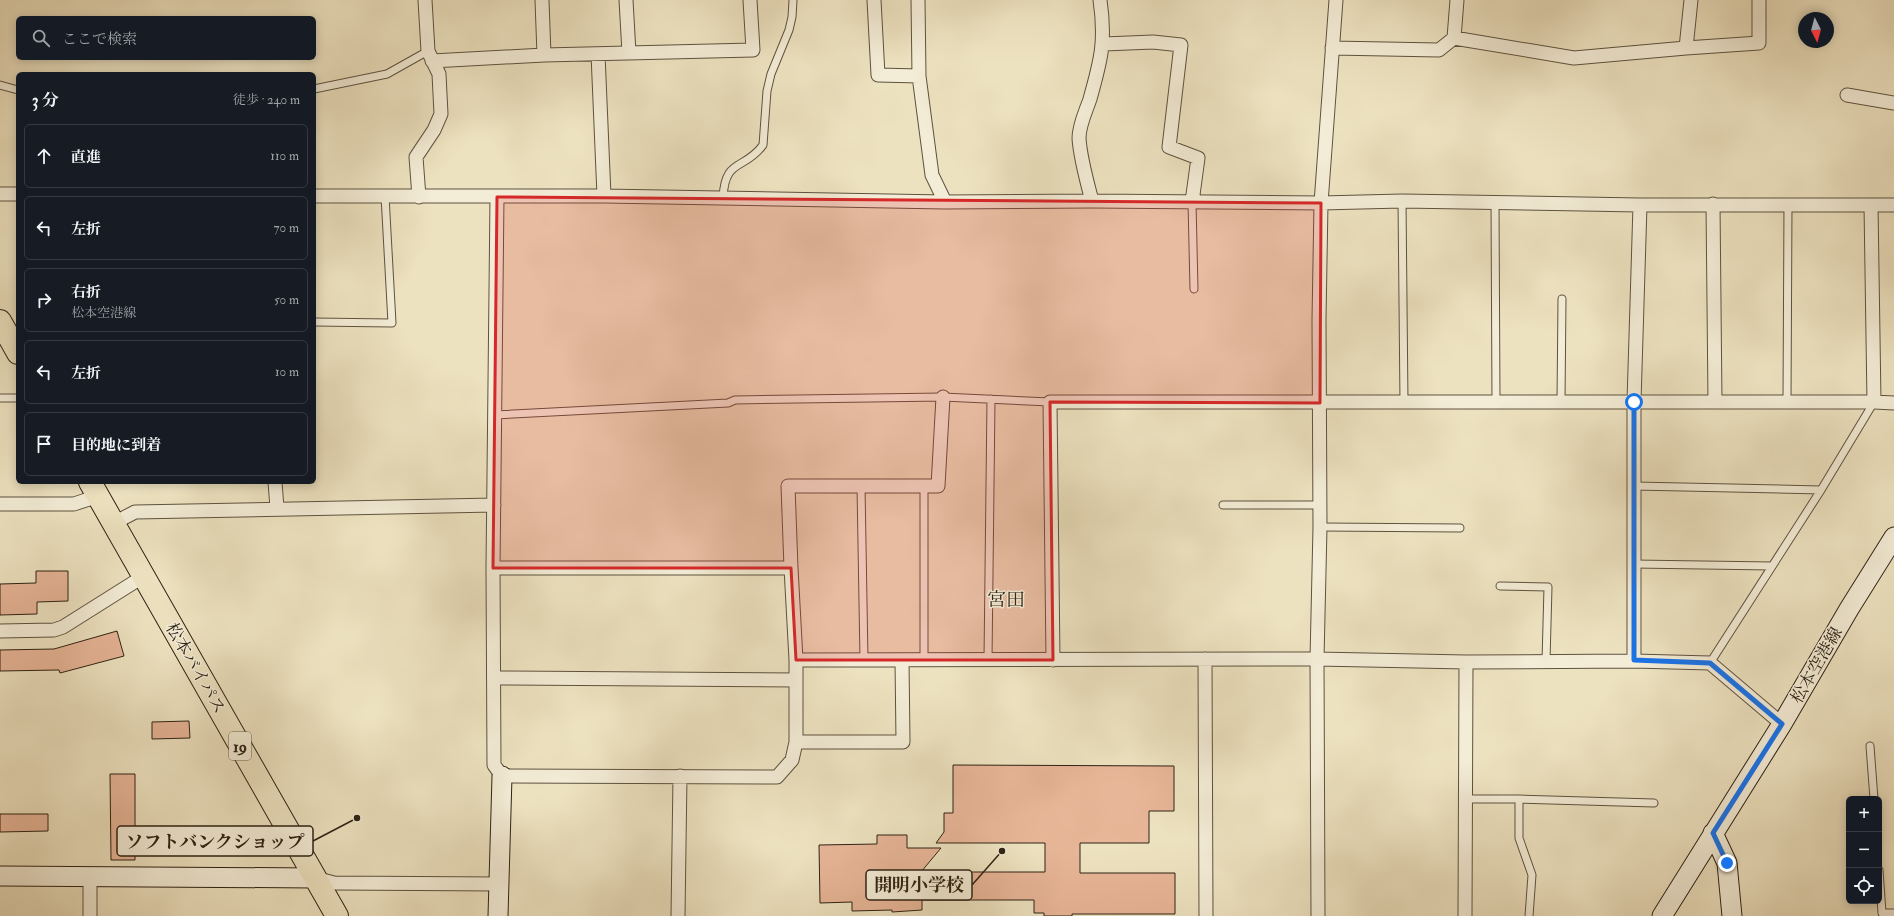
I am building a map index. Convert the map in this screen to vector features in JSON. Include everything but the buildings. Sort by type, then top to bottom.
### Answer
[{"type":"highway","points":[[0,321],[16,349]]},
{"type":"highway","name":"松本バイパス","points":[[94,489],[337,916]]},
{"type":"street","points":[[419,197],[416,157],[434,130],[441,114],[439,74],[430,56],[425,0]]},
{"type":"street","points":[[542,0],[544,55]]},
{"type":"street","points":[[626,0],[628,53]]},
{"type":"street","points":[[430,56],[753,50],[750,0]]},
{"type":"street","points":[[874,0],[878,75],[919,76]]},
{"type":"street","points":[[918,0],[919,76],[932,175],[945,202]]},
{"type":"street","points":[[1092,201],[1086,182],[1079,137],[1101,62],[1104,44],[1104,22],[1100,0]]},
{"type":"street","points":[[1318,916],[1317,659],[1320,527],[1321,203],[1336,0]]},
{"type":"street","points":[[1332,48],[1439,50],[1454,38],[1457,0]]},
{"type":"street","points":[[1686,48],[1691,0]]},
{"type":"street","points":[[1454,38],[1574,58],[1759,42],[1759,0]]},
{"type":"street","points":[[1104,44],[1153,42],[1181,45],[1169,147],[1198,158],[1192,202]]},
{"type":"street","points":[[598,54],[604,196]]},
{"type":"street","points":[[1846,95],[1894,103]]},
{"type":"street","points":[[0,194],[16,194]]},
{"type":"street","points":[[316,196],[604,196],[945,202],[1092,201],[1321,203],[1402,201],[1640,205],[1894,205]]},
{"type":"street","points":[[497,197],[493,568],[494,765],[502,776],[498,916]]},
{"type":"street","points":[[1713,204],[1715,402]]},
{"type":"street","points":[[1634,660],[1634,402],[1640,205]]},
{"type":"street","points":[[1871,205],[1874,402]]},
{"type":"street","points":[[502,776],[776,777],[792,760],[796,742],[796,660],[788,486],[938,486],[943,397]]},
{"type":"street","points":[[1053,660],[1050,402],[1894,403]]},
{"type":"street","points":[[276,484],[277,508]]},
{"type":"street","points":[[0,504],[74,504],[94,489]]},
{"type":"street","points":[[114,523],[135,512],[277,508],[494,505]]},
{"type":"street","name":"松本空港線","points":[[1662,916],[1782,724],[1849,609],[1894,537]]},
{"type":"street","points":[[493,568],[791,568]]},
{"type":"street","points":[[0,631],[54,630],[63,627],[144,576]]},
{"type":"street","points":[[1204,659],[1206,916]]},
{"type":"street","points":[[796,660],[1317,659],[1466,662],[1634,660],[1710,663],[1782,724]]},
{"type":"street","points":[[796,742],[903,742],[902,660]]},
{"type":"street","points":[[1465,916],[1466,662]]},
{"type":"street","points":[[494,678],[796,680]]},
{"type":"street","points":[[678,916],[680,776]]},
{"type":"street","points":[[1713,833],[1727,863],[1732,916]]},
{"type":"street","points":[[0,876],[315,878],[334,883],[499,884]]},
{"type":"street","points":[[90,876],[90,916]]},
{"type":"lane","points":[[723,198],[726,175],[734,166],[758,152],[763,145],[767,91],[771,74],[789,30],[792,17],[793,0]]},
{"type":"lane","points":[[316,89],[387,74],[430,56]]},
{"type":"lane","points":[[0,85],[16,89]]},
{"type":"lane","points":[[316,322],[392,323],[385,196]]},
{"type":"lane","points":[[1402,201],[1404,403]]},
{"type":"lane","points":[[1192,202],[1194,289]]},
{"type":"lane","points":[[1495,202],[1496,402]]},
{"type":"lane","points":[[1787,402],[1788,204]]},
{"type":"lane","points":[[1562,299],[1562,402]]},
{"type":"lane","points":[[495,416],[728,403],[734,400],[943,397],[1050,402]]},
{"type":"lane","points":[[0,398],[16,398]]},
{"type":"lane","points":[[988,660],[991,399]]},
{"type":"lane","points":[[1710,663],[1821,490],[1874,402]]},
{"type":"lane","points":[[861,486],[864,660]]},
{"type":"lane","points":[[924,486],[924,660]]},
{"type":"lane","points":[[1634,486],[1821,490]]},
{"type":"lane","points":[[1223,505],[1320,505]]},
{"type":"lane","points":[[1320,527],[1460,528]]},
{"type":"lane","points":[[1634,564],[1772,566]]},
{"type":"lane","points":[[1500,586],[1548,587],[1546,661]]},
{"type":"lane","points":[[1870,746],[1874,796]]},
{"type":"lane","points":[[1466,799],[1654,803]]},
{"type":"lane","points":[[1519,799],[1519,838],[1532,875],[1529,916]]},
{"type":"lane","points":[[1881,904],[1882,913],[1893,914]]},
{"type":"highlighted area","points":[[497,197],[1321,203],[1320,403],[1050,402],[1053,660],[796,660],[791,568],[493,568]]},
{"type":"place","name":"ソフトバンクショップ","points":[[357,818]]},
{"type":"place","name":"開明小学校","points":[[1002,851]]},
{"type":"district","name":"宮田","points":[[1006,599]]},
{"type":"route","points":[[1634,402],[1634,660],[1710,663],[1782,724],[1713,833],[1727,863]]}]
